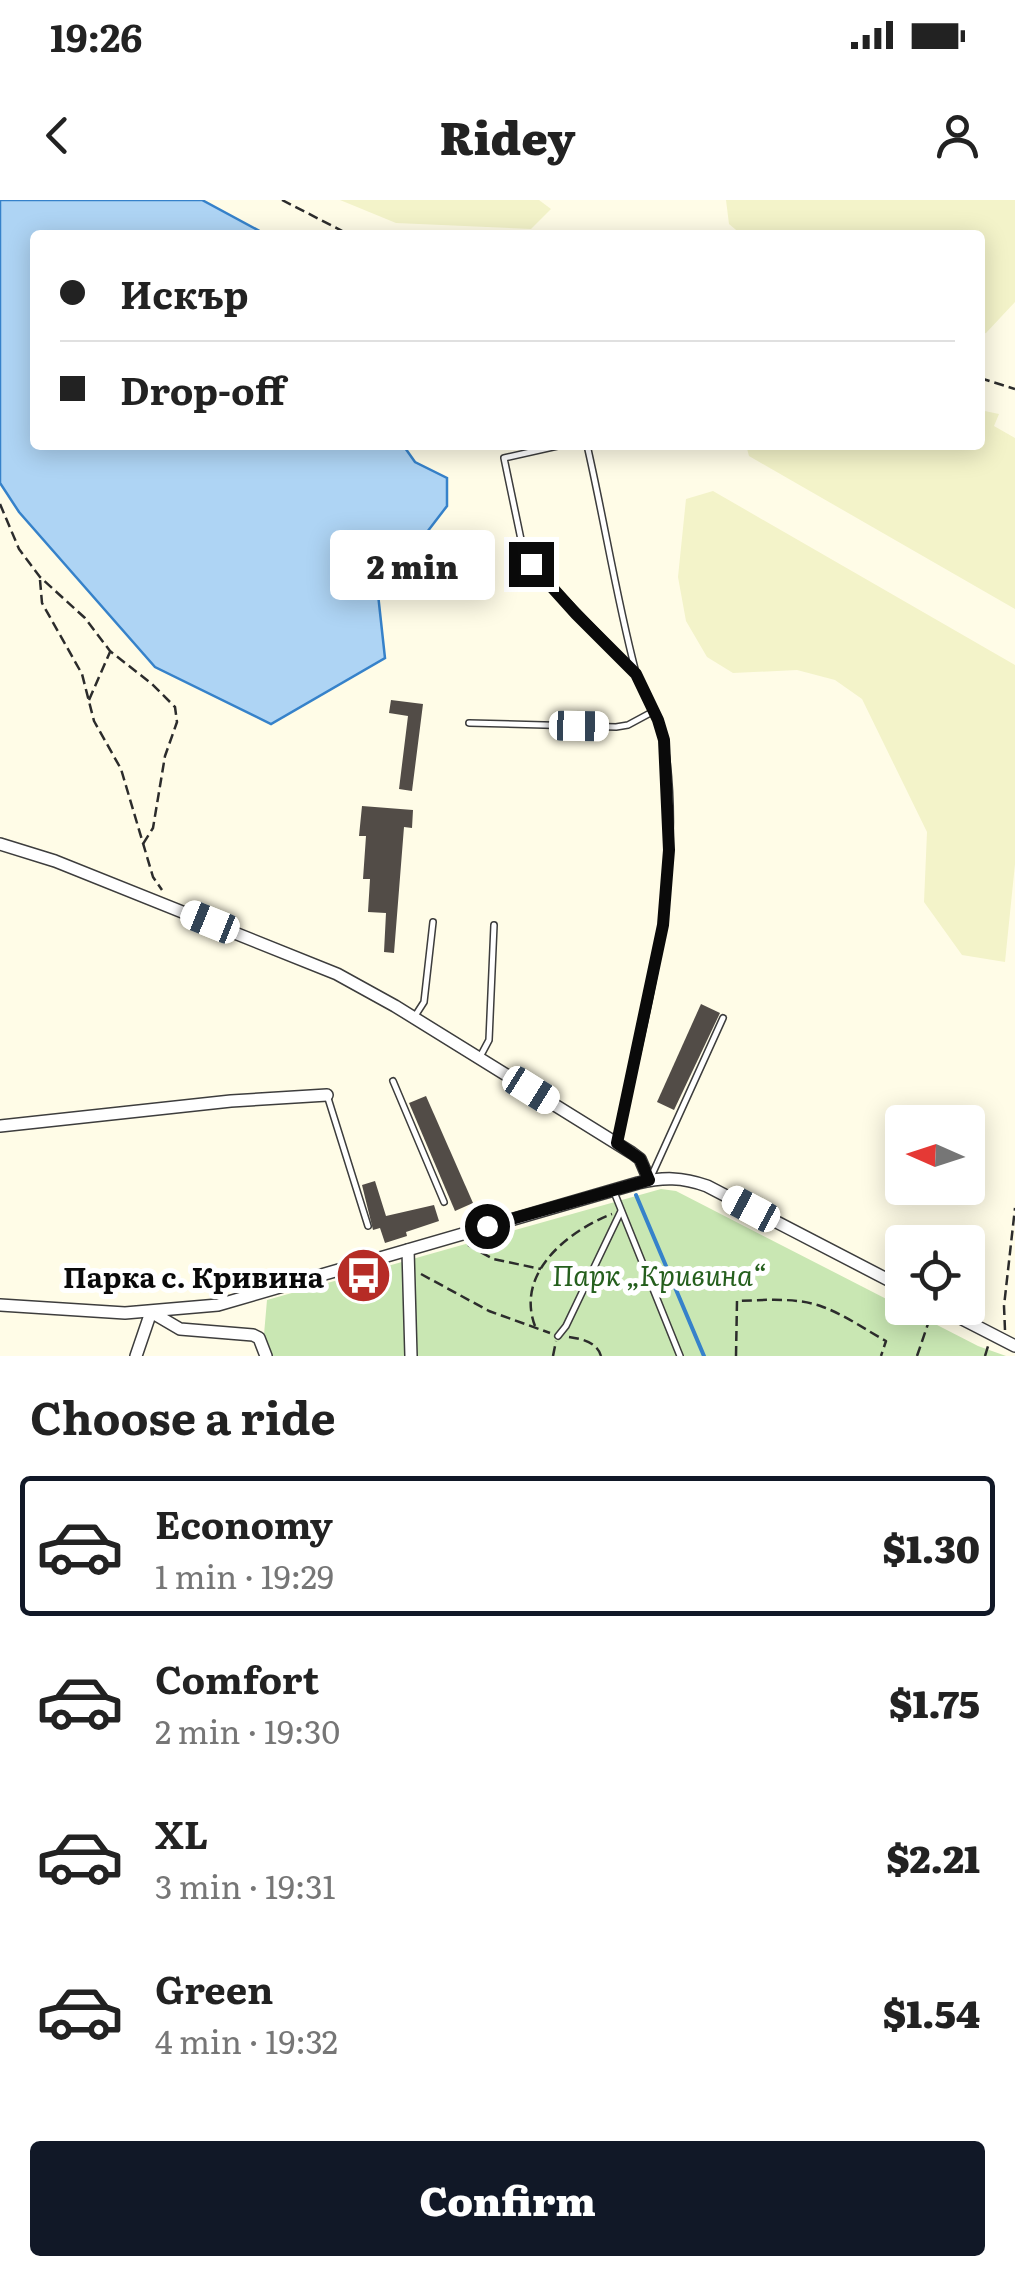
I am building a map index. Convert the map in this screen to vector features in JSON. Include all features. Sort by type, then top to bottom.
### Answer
[{"type":"street","points":[[0,844],[55,861],[322,967],[414,1018],[617,1143],[640,1159],[649,1180]]},
{"type":"street","points":[[0,1126],[230,1101],[327,1095]]},
{"type":"street","points":[[0,1305],[68,1312],[151,1312],[218,1305],[613,1190],[675,1178],[707,1186],[885,1278]]},
{"type":"street","points":[[408,1250],[411,1356]]},
{"type":"street","points":[[136,1356],[151,1312]]},
{"type":"street","points":[[151,1312],[180,1329],[253,1335],[259,1338],[266,1356]]},
{"type":"street","points":[[969,1325],[1010,1347]]},
{"type":"lane","points":[[540,450],[504,458],[524,549],[548,584],[636,674]]},
{"type":"lane","points":[[588,450],[636,674],[664,740],[667,884],[658,953],[617,1143]]},
{"type":"lane","points":[[468,723],[616,726],[628,725],[654,711]]},
{"type":"lane","points":[[414,1018],[424,1002],[432,922]]},
{"type":"lane","points":[[479,1058],[489,1040],[494,925]]},
{"type":"lane","points":[[649,1180],[724,1018]]},
{"type":"lane","points":[[393,1081],[444,1202]]},
{"type":"lane","points":[[327,1095],[368,1226]]},
{"type":"lane","points":[[613,1190],[680,1356]]},
{"type":"lane","points":[[558,1336],[621,1211]]},
{"type":"path","points":[[282,200],[340,230]]},
{"type":"path","points":[[985,380],[1015,389]]},
{"type":"path","points":[[0,504],[19,549],[40,576],[85,618],[110,651],[175,707],[177,722],[164,756],[153,828],[144,844]]},
{"type":"path","points":[[40,576],[42,602],[82,674],[94,721],[121,769],[153,877],[174,908]]},
{"type":"path","points":[[89,701],[110,651]]},
{"type":"path","points":[[1010,1347],[1004,1306],[1015,1208]]},
{"type":"path","points":[[535,1327],[530,1299],[534,1280],[556,1247],[590,1223],[621,1211]]},
{"type":"path","points":[[455,1235],[493,1259],[542,1269]]},
{"type":"path","points":[[407,1267],[490,1311],[558,1336],[584,1339],[602,1356]]},
{"type":"path","points":[[736,1356],[737,1301],[778,1300],[822,1306],[863,1328],[886,1341],[881,1356]]},
{"type":"path","points":[[917,1356],[931,1325]]},
{"type":"path","points":[[553,1356],[558,1336]]},
{"type":"green space","points":[[340,200],[539,200],[551,209],[531,229],[396,223]]},
{"type":"green space","points":[[726,200],[1015,200],[1015,302],[985,333],[985,230],[736,230],[729,224]]},
{"type":"green space","points":[[985,411],[999,414],[994,426],[1015,438],[1015,609],[749,456],[747,450],[985,450]]},
{"type":"green space","points":[[713,491],[1015,665],[1015,864],[1005,962],[962,955],[924,902],[927,832],[862,699],[835,680],[797,670],[733,673],[707,657],[686,621],[678,577],[686,499]]},
{"type":"green space","name":"Парк „Кривина“","points":[[661,1189],[676,1191],[885,1298],[885,1325],[937,1325],[1006,1356],[266,1356],[263,1346],[267,1300]]},
{"type":"water","points":[[0,200],[202,200],[258,230],[30,230],[30,450],[407,450],[415,462],[447,478],[447,506],[398,570],[376,576],[385,658],[271,724],[155,667],[19,512],[0,483]]},
{"type":"building","points":[[391,700],[423,704],[412,791],[399,789],[408,716],[389,713]]},
{"type":"building","points":[[362,806],[413,810],[412,828],[404,827],[394,953],[384,952],[386,913],[368,912],[370,879],[363,879],[366,836],[359,836]]},
{"type":"building","points":[[701,1004],[720,1013],[674,1110],[657,1102]]},
{"type":"building","points":[[426,1096],[473,1203],[455,1211],[409,1103]]},
{"type":"building","points":[[375,1181],[386,1216],[434,1205],[439,1221],[385,1243],[380,1228],[373,1230],[362,1185]]},
{"type":"waterway","points":[[636,1195],[704,1356]]},
{"type":"place","name":"Парка с. Кривина","points":[[363,1276]]},
{"type":"route","points":[[487,1226],[649,1180],[640,1159],[617,1143],[663,925],[669,850],[664,740],[636,674],[531,564]]}]
